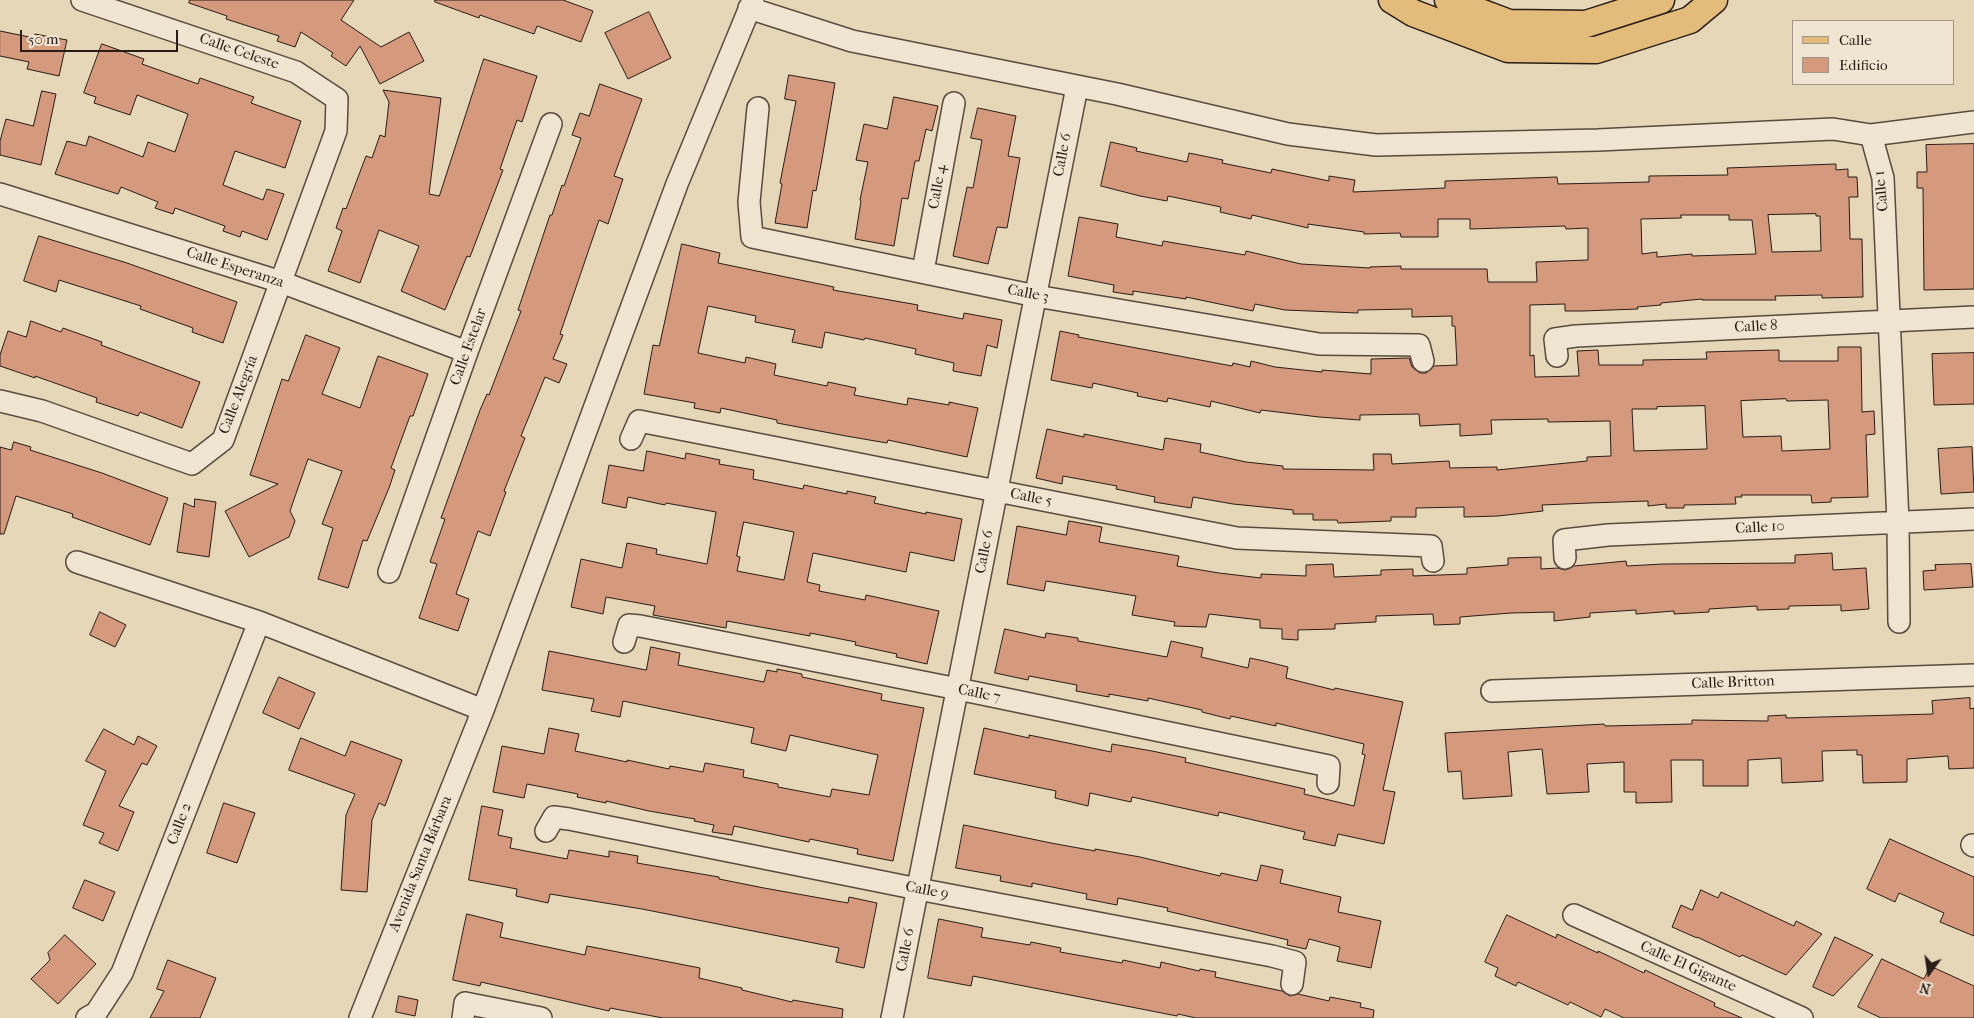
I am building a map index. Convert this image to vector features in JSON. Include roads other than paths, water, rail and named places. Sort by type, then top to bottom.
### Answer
[{"type":"main road","points":[[1392,0],[1413,13],[1508,49],[1596,50],[1690,20],[1714,0]]},
{"type":"main road","points":[[1448,0],[1508,23],[1586,24],[1661,0]]},
{"type":"street","name":"Calle Celeste","points":[[82,0],[296,72],[337,99],[336,124]]},
{"type":"street","points":[[751,4],[852,41],[1117,94],[1288,134],[1376,145],[1598,140],[1833,130],[1871,135],[1974,122]]},
{"type":"street","name":"Avenida Santa Bárbara","points":[[360,1018],[483,710],[677,184],[751,4]]},
{"type":"street","name":"Calle 6","points":[[892,1018],[1077,87]]},
{"type":"street","name":"Calle 4","points":[[923,271],[954,103]]},
{"type":"street","name":"Calle 3","points":[[758,108],[749,202],[752,237],[1036,296],[1319,344],[1419,344],[1422,361]]},
{"type":"street","name":"Calle Alegría","points":[[0,401],[42,411],[192,464],[223,440],[336,131],[336,124]]},
{"type":"street","name":"Calle Estelar","points":[[389,572],[551,124]]},
{"type":"street","name":"Calle 1","points":[[1871,135],[1883,178],[1898,522],[1899,622]]},
{"type":"street","name":"Calle Esperanza","points":[[0,194],[281,282],[467,352]]},
{"type":"street","name":"Calle 8","points":[[1557,356],[1555,339],[1576,336],[1974,317]]},
{"type":"street","name":"Calle 5","points":[[631,438],[639,422],[1237,538],[1431,546],[1433,561]]},
{"type":"street","name":"Calle 10","points":[[1566,558],[1564,540],[1608,535],[1974,519]]},
{"type":"street","points":[[77,562],[259,622],[483,710]]},
{"type":"street","name":"Calle 2","points":[[87,1018],[96,1013],[122,973],[259,622]]},
{"type":"street","name":"Calle 7","points":[[624,642],[629,625],[640,626],[958,689],[1329,766],[1328,782]]},
{"type":"street","name":"Calle Britton","points":[[1492,691],[1974,675]]},
{"type":"street","name":"Calle 9","points":[[546,832],[554,817],[569,819],[918,889],[1272,956],[1295,962],[1292,984]]},
{"type":"street","name":"Calle El Gigante","points":[[1574,915],[1802,1018]]},
{"type":"street","points":[[463,1018],[465,1003],[542,1018]]}]
